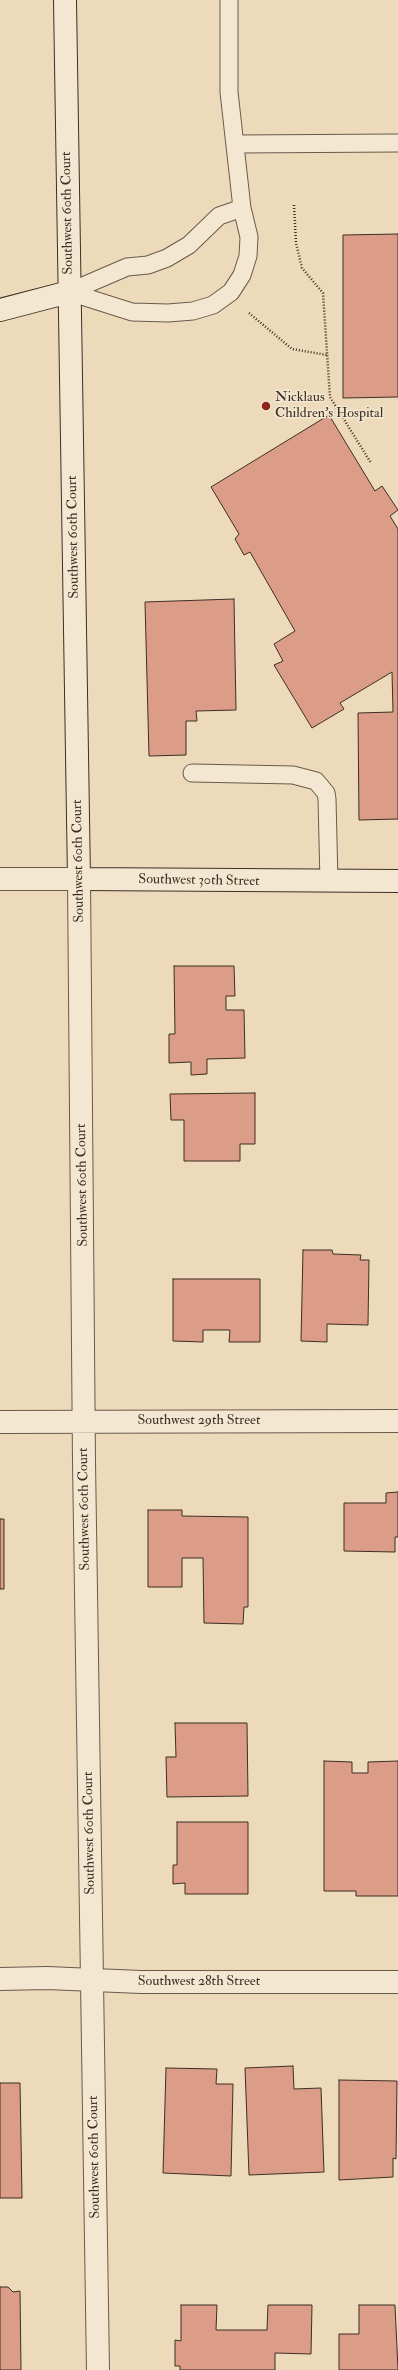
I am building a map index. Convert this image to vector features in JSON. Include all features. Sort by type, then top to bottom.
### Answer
[{"type":"street","name":"Southwest 60th Court","points":[[66,0],[98,2370]]},
{"type":"street","points":[[0,310],[69,292]]},
{"type":"street","name":"Southwest 30th Street","points":[[0,879],[329,882],[398,881]]},
{"type":"street","name":"Southwest 29th Street","points":[[0,1422],[398,1421]]},
{"type":"street","name":"Southwest 28th Street","points":[[0,1979],[398,1982]]},
{"type":"lane","points":[[69,292],[132,312],[168,313],[193,311],[213,305],[231,292],[242,275],[248,256],[249,237],[242,208],[229,92],[228,0]]},
{"type":"lane","points":[[236,144],[398,143]]},
{"type":"lane","points":[[69,292],[127,267],[148,265],[167,258],[189,245],[219,216],[242,208]]},
{"type":"lane","points":[[192,773],[293,775],[316,781],[326,793],[327,799],[329,882]]},
{"type":"path","points":[[294,205],[296,243],[302,268],[323,293],[330,397],[371,462]]},
{"type":"path","points":[[245,310],[292,349],[327,355]]},
{"type":"building","points":[[398,234],[398,397],[343,398],[343,235]]},
{"type":"building","points":[[329,415],[375,491],[382,486],[398,510],[390,516],[398,529],[398,819],[359,820],[358,713],[393,712],[392,672],[340,703],[344,709],[312,728],[274,665],[283,661],[274,644],[295,631],[250,552],[244,555],[235,539],[239,534],[211,487]]},
{"type":"building","points":[[234,599],[236,710],[196,711],[197,721],[186,721],[186,755],[149,756],[145,602]]},
{"type":"building","points":[[174,966],[234,966],[235,996],[226,996],[226,1010],[244,1010],[245,1058],[207,1059],[207,1074],[191,1075],[191,1062],[169,1063],[169,1034],[175,1034]]},
{"type":"building","points":[[255,1093],[255,1144],[240,1144],[240,1161],[184,1161],[184,1120],[171,1120],[170,1094]]},
{"type":"building","points":[[303,1250],[332,1250],[333,1254],[361,1255],[360,1260],[369,1260],[368,1325],[327,1324],[327,1342],[301,1341]]},
{"type":"building","points":[[173,1279],[260,1279],[260,1342],[229,1342],[230,1330],[203,1330],[203,1342],[173,1341]]},
{"type":"building","points":[[398,1492],[398,1537],[395,1537],[395,1552],[344,1551],[344,1503],[386,1503],[386,1493]]},
{"type":"building","points":[[148,1510],[182,1510],[182,1516],[248,1517],[248,1607],[244,1607],[243,1624],[204,1623],[203,1558],[182,1558],[182,1587],[148,1587]]},
{"type":"building","points":[[0,1519],[4,1519],[4,1589],[0,1589]]},
{"type":"building","points":[[175,1723],[247,1723],[248,1796],[167,1797],[166,1757],[176,1757]]},
{"type":"building","points":[[324,1761],[352,1762],[352,1773],[368,1773],[368,1762],[398,1761],[398,1896],[356,1896],[356,1891],[324,1891]]},
{"type":"building","points":[[177,1822],[248,1822],[248,1894],[185,1894],[185,1883],[173,1884],[173,1865],[177,1865]]},
{"type":"building","points":[[293,2066],[294,2089],[321,2088],[324,2172],[249,2175],[245,2068]]},
{"type":"building","points":[[166,2068],[217,2069],[216,2084],[233,2084],[231,2176],[163,2173]]},
{"type":"building","points":[[339,2080],[397,2081],[396,2159],[393,2158],[393,2177],[339,2180]]},
{"type":"building","points":[[0,2083],[20,2083],[22,2198],[0,2198]]},
{"type":"building","points":[[0,2287],[8,2287],[13,2292],[20,2291],[21,2370],[0,2370]]},
{"type":"building","points":[[181,2305],[217,2305],[216,2330],[267,2330],[268,2305],[312,2305],[311,2354],[275,2353],[275,2370],[180,2370],[180,2366],[175,2366],[175,2340],[181,2341]]},
{"type":"building","points":[[359,2305],[395,2305],[398,2370],[339,2370],[339,2334],[359,2334]]},
{"type":"place","name":"Nicklaus Children's Hospital","points":[[266,406]]}]
